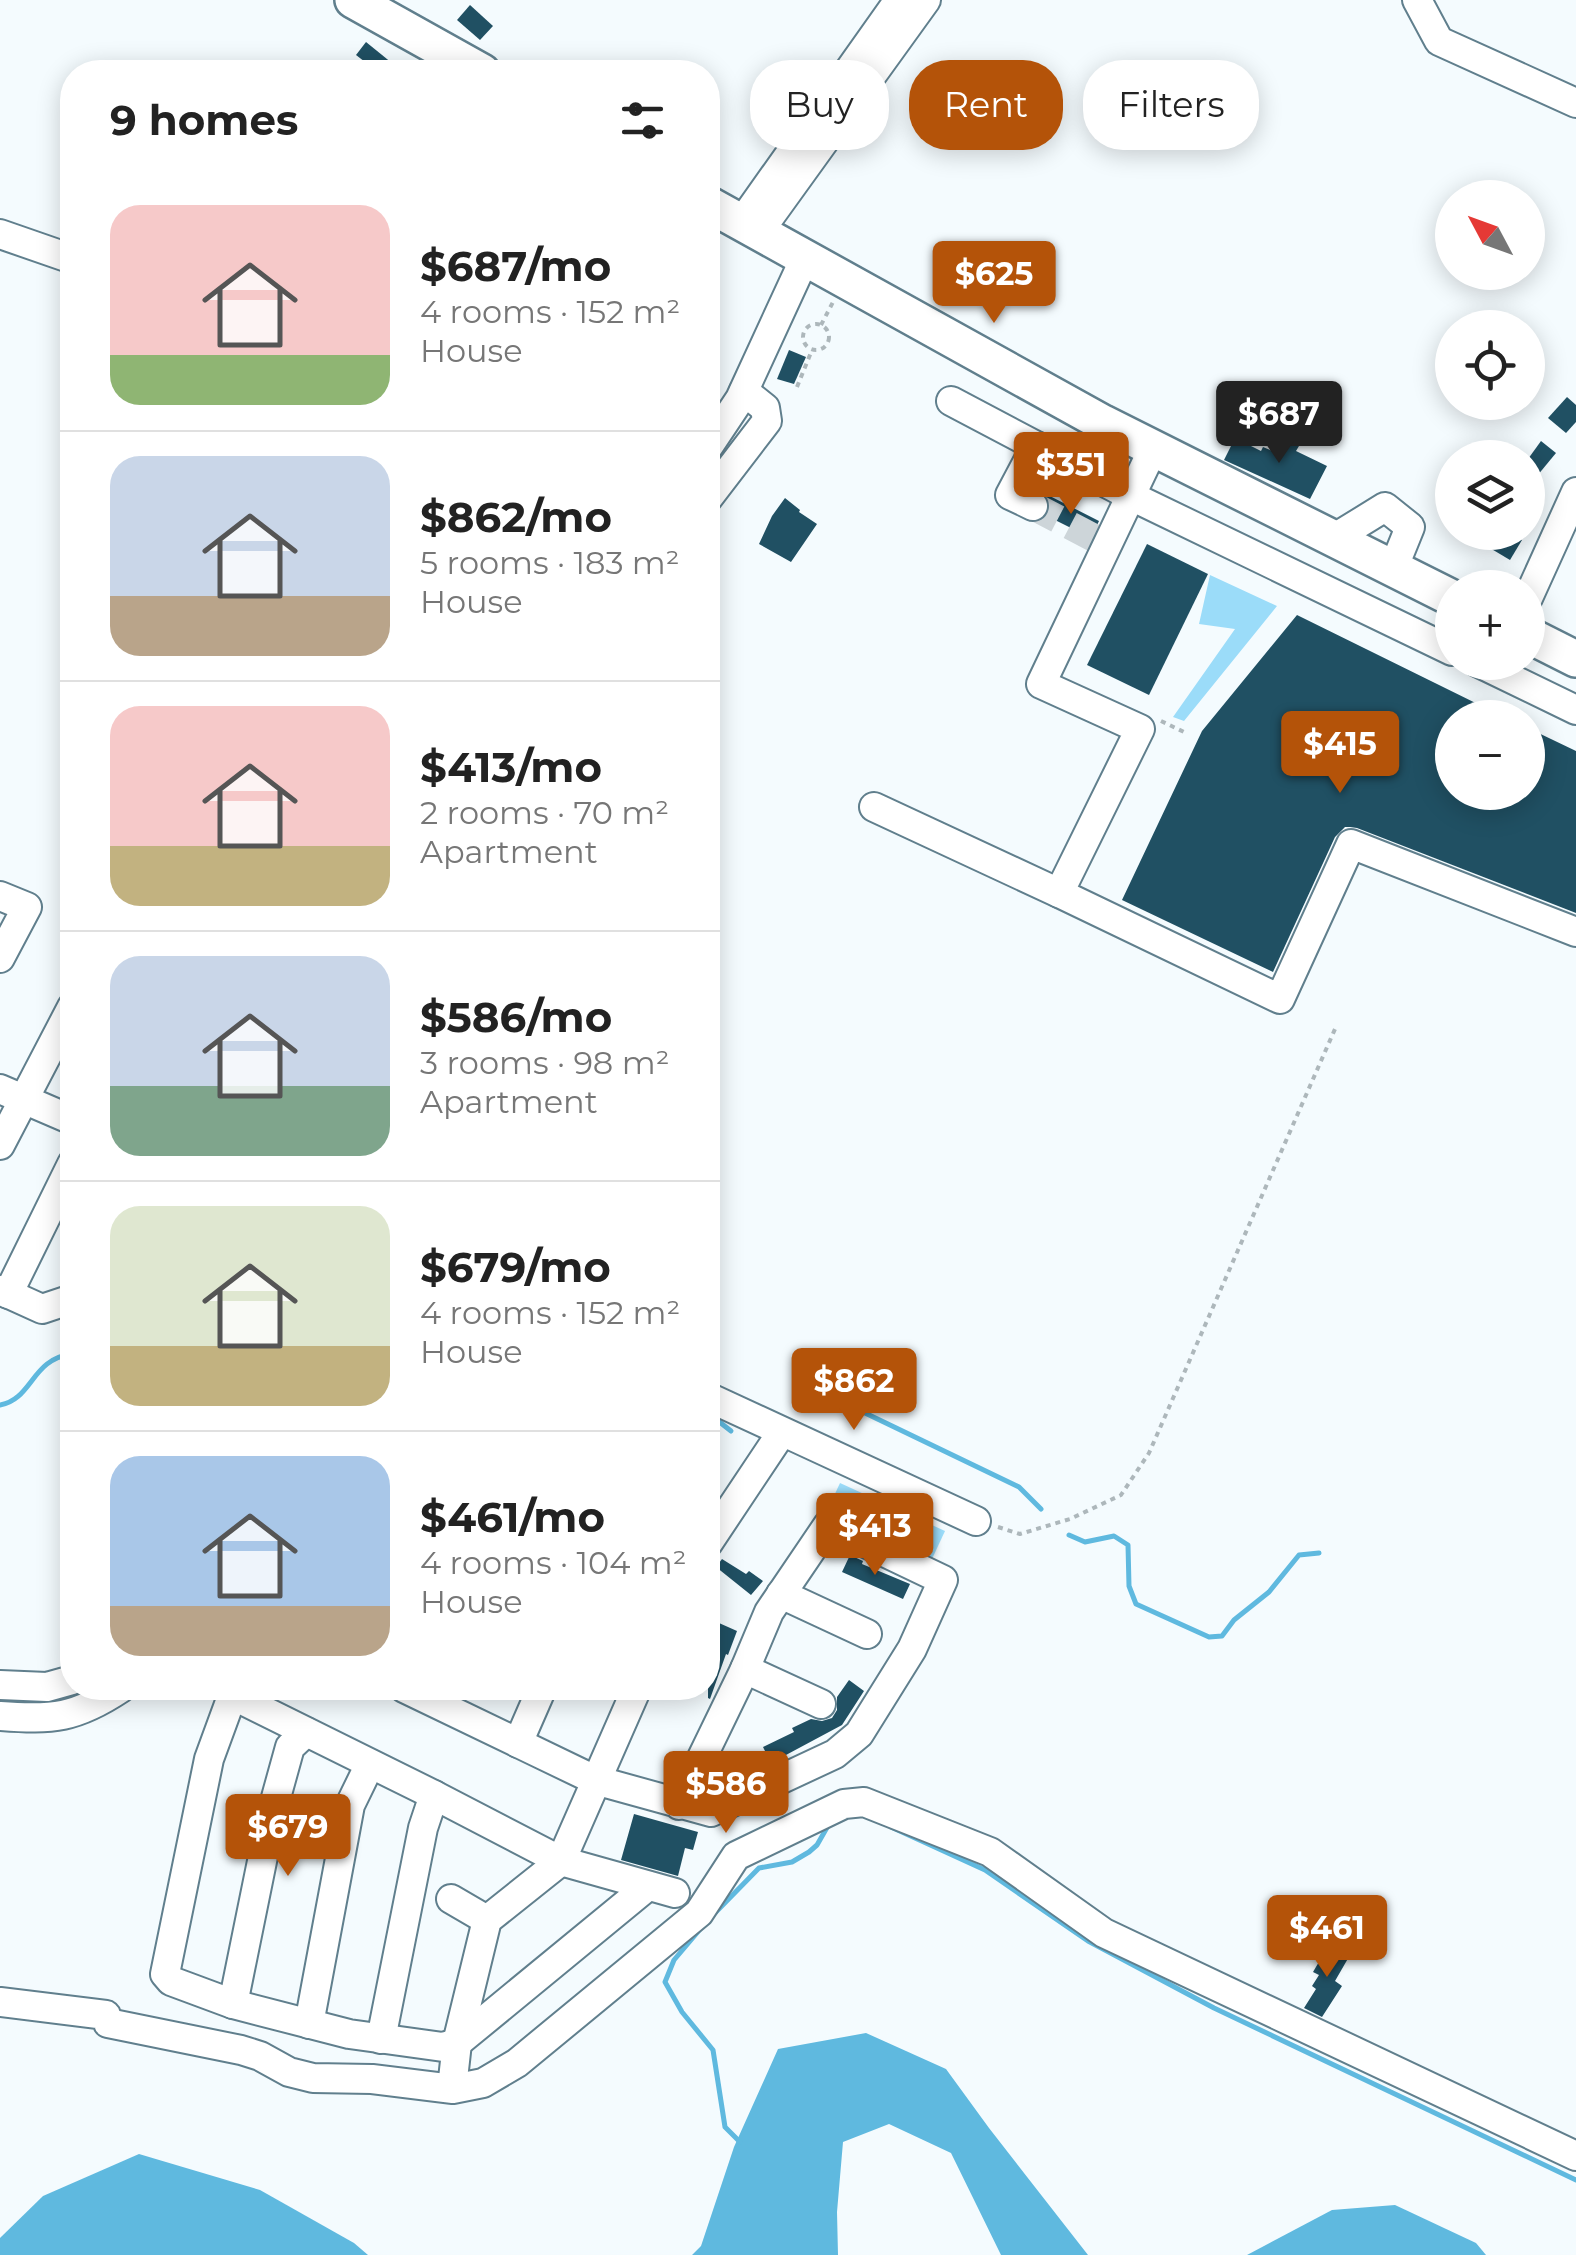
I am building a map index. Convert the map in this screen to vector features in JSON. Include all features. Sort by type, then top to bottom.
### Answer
[{"type":"main road","points":[[354,0],[461,60]]},
{"type":"main road","points":[[734,219],[1152,449],[1435,589]]},
{"type":"main road","points":[[1545,644],[1576,658]]},
{"type":"street","points":[[734,219],[769,151],[876,0]]},
{"type":"street","points":[[734,219],[899,0]]},
{"type":"street","points":[[734,219],[926,0]]},
{"type":"street","points":[[1417,0],[1439,40],[1576,103]]},
{"type":"street","points":[[0,234],[60,255]]},
{"type":"street","points":[[720,431],[744,391],[805,258]]},
{"type":"street","points":[[720,482],[767,421],[764,408],[744,391]]},
{"type":"street","points":[[951,401],[1130,496],[1435,643]]},
{"type":"street","points":[[1033,506],[1010,495],[1036,446]]},
{"type":"street","points":[[1059,894],[1140,729],[1041,684],[1101,541],[1130,496],[1152,449]]},
{"type":"street","points":[[1541,570],[1576,492]]},
{"type":"street","points":[[1332,539],[1385,507],[1410,528],[1393,568]]},
{"type":"street","points":[[1514,680],[1576,710]]},
{"type":"street","points":[[874,807],[1280,998],[1351,844],[1576,932]]},
{"type":"street","points":[[0,896],[27,906],[0,958]]},
{"type":"street","points":[[0,1145],[13,1094],[60,1031]]},
{"type":"street","points":[[13,1094],[60,1115]]},
{"type":"street","points":[[60,1187],[4,1292],[42,1310],[60,1303]]},
{"type":"street","points":[[720,1402],[976,1521]]},
{"type":"street","points":[[720,1526],[782,1432]]},
{"type":"street","points":[[451,1700],[518,1743],[596,1780],[679,1805],[711,1812],[835,1754],[859,1734],[912,1649],[943,1580],[828,1525],[769,1612],[679,1805]]},
{"type":"street","points":[[781,1594],[866,1634]]},
{"type":"street","points":[[745,1670],[821,1704]]},
{"type":"street","points":[[0,1685],[47,1687],[60,1683]]},
{"type":"street","points":[[0,1716],[70,1715],[101,1700]]},
{"type":"street","points":[[231,1700],[209,1758],[165,1974],[171,1981],[233,2004],[309,2024],[443,2047],[457,2043],[661,1890],[561,1861],[250,1700]]},
{"type":"street","points":[[518,1743],[537,1700]]},
{"type":"street","points":[[453,2079],[457,2043],[486,1920],[561,1861],[632,1700]]},
{"type":"street","points":[[233,2004],[281,1780],[290,1748],[306,1732]]},
{"type":"street","points":[[309,2024],[350,1806],[370,1764]]},
{"type":"street","points":[[381,2039],[422,1828],[434,1795]]},
{"type":"street","points":[[0,2002],[106,2015],[108,2023],[241,2050],[289,2072],[313,2078],[372,2079],[453,2088],[484,2083],[518,2062],[699,1914],[736,1856],[844,1804],[864,1802],[990,1852],[1104,1933],[1576,2156]]},
{"type":"street","points":[[451,1899],[486,1920]]},
{"type":"path","points":[[821,324],[829,334],[828,342],[813,349],[806,344],[805,332],[810,326],[821,324]]},
{"type":"path","points":[[797,388],[813,349]]},
{"type":"path","points":[[976,1521],[1020,1534],[1070,1519],[1121,1495],[1149,1453],[1335,1030]]},
{"type":"shaded area","points":[[1210,575],[1277,606],[1184,721],[1173,717],[1235,629],[1199,624]]},
{"type":"shaded area","points":[[840,1483],[945,1531],[932,1559],[827,1511]]},
{"type":"shaded area","points":[[866,2033],[946,2069],[1088,2255],[1001,2255],[951,2153],[889,2124],[843,2142],[838,2255],[692,2255],[701,2246],[734,2147],[778,2049]]},
{"type":"shaded area","points":[[139,2154],[260,2190],[354,2243],[368,2255],[0,2255],[0,2238],[43,2196]]},
{"type":"shaded area","points":[[1395,2205],[1476,2243],[1486,2255],[1247,2255],[1332,2210]]},
{"type":"building","points":[[470,5],[493,26],[480,40],[457,20]]},
{"type":"building","points":[[366,42],[388,60],[362,60],[356,55]]},
{"type":"building","points":[[789,350],[806,357],[794,384],[777,379]]},
{"type":"building","points":[[1567,397],[1576,405],[1576,422],[1566,433],[1548,418]]},
{"type":"building","points":[[1235,438],[1261,451],[1263,447],[1277,453],[1284,439],[1299,446],[1296,451],[1327,466],[1310,499],[1224,460]]},
{"type":"building","points":[[1545,444],[1556,453],[1545,466]]},
{"type":"building","points":[[1042,492],[1099,521],[1091,538],[1047,516],[1050,504]]},
{"type":"building","points":[[785,498],[817,524],[791,562],[759,544]]},
{"type":"building","points":[[1147,544],[1208,574],[1149,695],[1087,665]]},
{"type":"building","points":[[1493,550],[1516,550],[1510,560]]},
{"type":"building","points":[[1297,615],[1469,700],[1435,700],[1435,810],[1545,810],[1545,736],[1576,751],[1576,913],[1350,827],[1335,837],[1273,972],[1122,900],[1202,731]]},
{"type":"building","points":[[850,1555],[910,1584],[903,1599],[842,1572]]},
{"type":"building","points":[[722,1559],[746,1574],[749,1571],[763,1581],[751,1595],[720,1570]]},
{"type":"building","points":[[720,1623],[737,1631],[720,1671]]},
{"type":"building","points":[[849,1680],[864,1691],[842,1725],[771,1763],[763,1747],[811,1719],[832,1718],[837,1710],[837,1697]]},
{"type":"building","points":[[634,1814],[698,1832],[693,1850],[685,1848],[678,1876],[621,1860]]},
{"type":"building","points":[[1330,1943],[1350,1955],[1335,1981],[1342,1986],[1322,2017],[1304,2008],[1316,1989],[1312,1986],[1319,1975],[1313,1972]]},
{"type":"waterway","points":[[0,1405],[19,1395],[48,1363],[60,1357]]},
{"type":"waterway","points":[[804,1408],[838,1400],[1019,1487],[1041,1509]]},
{"type":"waterway","points":[[720,1422],[731,1431]]},
{"type":"waterway","points":[[1069,1535],[1085,1542],[1114,1536],[1128,1545],[1129,1586],[1136,1604],[1209,1637],[1222,1636],[1234,1620],[1269,1592],[1299,1555],[1319,1553]]},
{"type":"waterway","points":[[713,1915],[759,1868],[792,1862],[809,1852],[829,1824]]},
{"type":"waterway","points":[[891,1827],[985,1870],[1088,1941],[1214,2008],[1576,2180]]},
{"type":"waterway","points":[[702,1927],[674,1960],[665,1982],[682,2012],[713,2050],[725,2127],[740,2142]]},
{"type":"tunnel","points":[[1033,506],[1094,538]]}]
